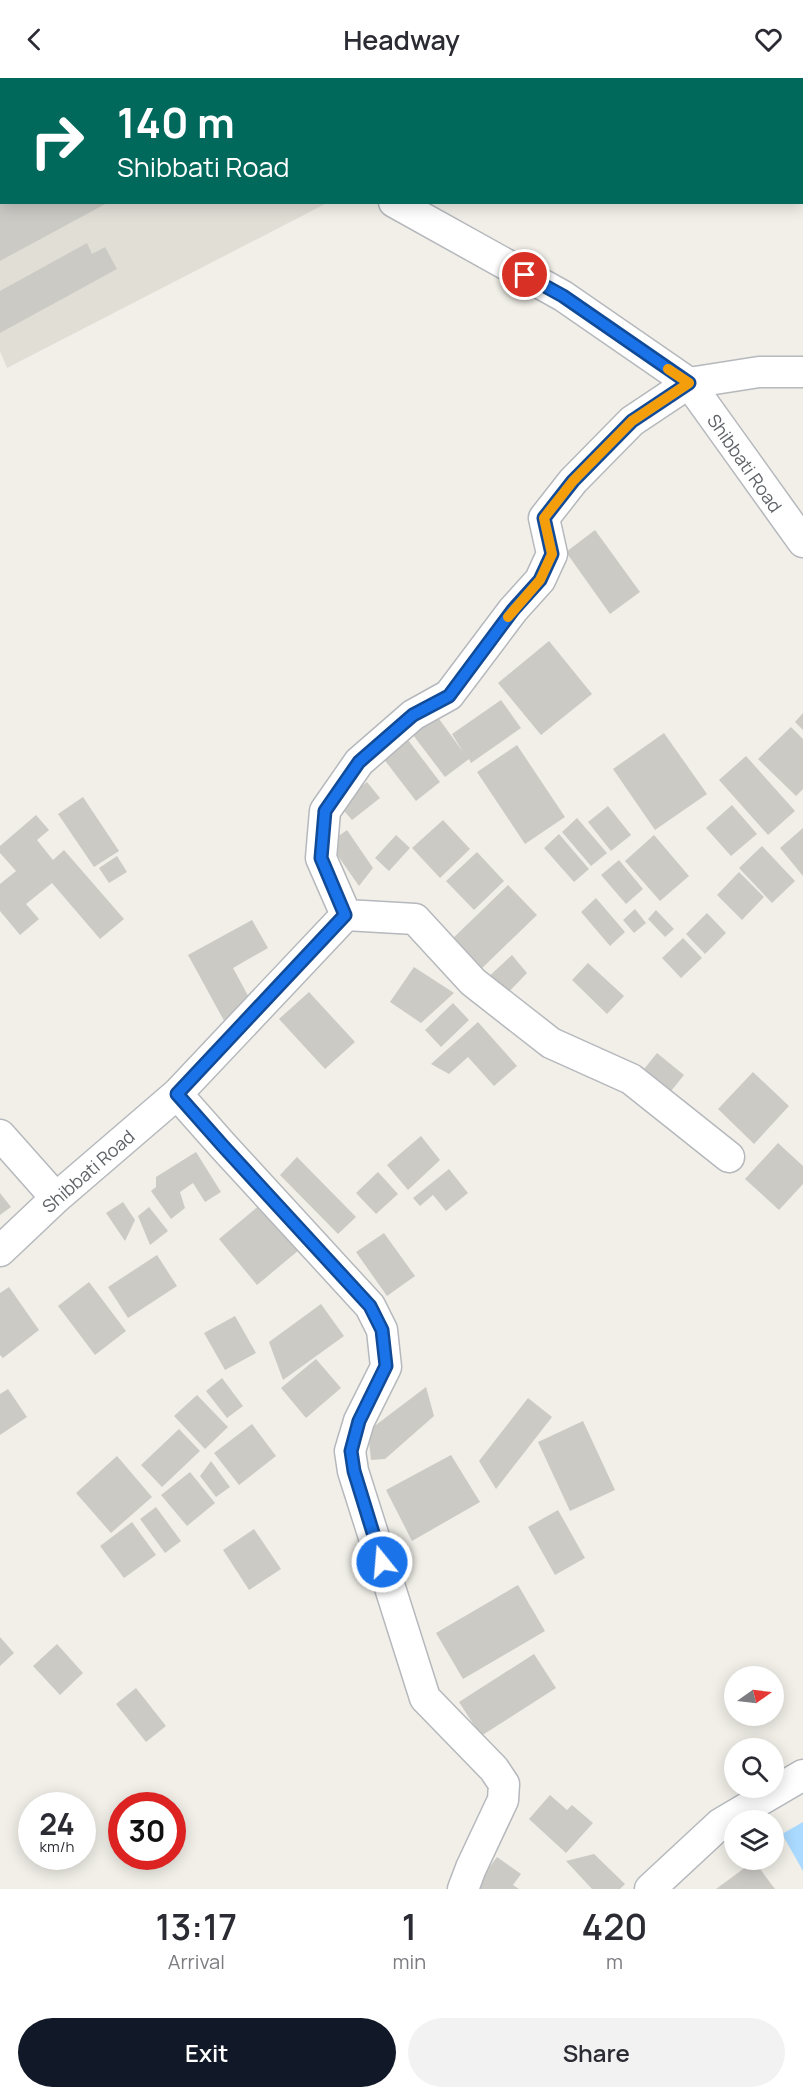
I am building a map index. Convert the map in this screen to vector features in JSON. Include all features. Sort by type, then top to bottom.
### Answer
[{"type":"street","name":"Shibbati Road","points":[[398,204],[563,296],[689,383],[803,542]]},
{"type":"street","points":[[729,1157],[631,1079],[551,1043],[473,982],[415,919],[345,915],[321,858],[325,811],[359,762],[413,715],[449,696],[513,610],[540,580],[552,554],[544,518],[573,481],[632,421],[689,383],[759,372],[803,372]]},
{"type":"street","name":"Shibbati Road","points":[[0,1251],[56,1198],[177,1094],[345,915]]},
{"type":"street","points":[[177,1094],[370,1306],[382,1330],[386,1366],[359,1421],[351,1451],[354,1471],[425,1698],[494,1769],[504,1784],[503,1800],[463,1889]]},
{"type":"street","points":[[0,1135],[56,1198]]},
{"type":"street","points":[[650,1889],[720,1824],[803,1775]]},
{"type":"shaded area","points":[[0,204],[325,204],[7,368],[0,351]]},
{"type":"water","points":[[803,1822],[803,1871],[784,1838],[784,1833]]},
{"type":"building","points":[[0,204],[105,204],[0,261]]},
{"type":"building","points":[[87,243],[92,254],[105,247],[117,269],[0,333],[0,291]]},
{"type":"building","points":[[595,530],[640,592],[610,614],[566,552]]},
{"type":"building","points":[[549,641],[592,694],[541,735],[498,683]]},
{"type":"building","points":[[501,700],[521,728],[471,763],[469,759],[445,777],[413,735],[437,716],[463,752],[452,734]]},
{"type":"building","points":[[803,713],[803,730],[795,722]]},
{"type":"building","points":[[791,727],[803,739],[803,789],[796,796],[758,759]]},
{"type":"building","points":[[664,733],[707,794],[655,830],[613,769]]},
{"type":"building","points":[[408,740],[440,782],[416,801],[383,758]]},
{"type":"building","points":[[517,745],[565,817],[525,844],[477,772]]},
{"type":"building","points":[[746,756],[795,811],[768,835],[719,780]]},
{"type":"building","points":[[367,782],[380,798],[352,820],[339,805]]},
{"type":"building","points":[[83,797],[119,851],[94,867],[58,814]]},
{"type":"building","points":[[732,805],[757,834],[731,856],[706,828]]},
{"type":"building","points":[[608,806],[631,835],[611,851],[588,822]]},
{"type":"building","points":[[36,815],[49,830],[37,840],[53,860],[64,850],[124,919],[100,939],[52,883],[26,904],[39,919],[20,935],[0,911],[0,884],[16,871],[0,853],[0,846]]},
{"type":"building","points":[[577,818],[607,853],[591,866],[562,832]]},
{"type":"building","points":[[443,820],[470,849],[440,878],[412,848]]},
{"type":"building","points":[[803,828],[803,876],[780,848]]},
{"type":"building","points":[[347,830],[373,868],[359,886],[329,843]]},
{"type":"building","points":[[559,834],[589,869],[574,882],[544,848]]},
{"type":"building","points":[[396,835],[410,848],[389,871],[375,858]]},
{"type":"building","points":[[654,835],[689,876],[660,901],[625,861]]},
{"type":"building","points":[[762,846],[795,881],[772,903],[739,868]]},
{"type":"building","points":[[477,852],[504,881],[474,910],[446,881]]},
{"type":"building","points":[[117,856],[127,872],[109,883],[99,868]]},
{"type":"building","points":[[619,860],[643,889],[626,904],[601,875]]},
{"type":"building","points":[[739,872],[764,897],[742,920],[717,895]]},
{"type":"building","points":[[508,885],[537,915],[476,974],[447,944]]},
{"type":"building","points":[[596,898],[625,932],[610,946],[581,912]]},
{"type":"building","points":[[635,909],[646,923],[634,933],[623,920]]},
{"type":"building","points":[[656,910],[674,929],[665,937],[648,919]]},
{"type":"building","points":[[707,913],[726,933],[705,954],[686,934]]},
{"type":"building","points":[[252,920],[268,948],[233,968],[257,1012],[228,1028],[188,955]]},
{"type":"building","points":[[683,938],[702,958],[681,978],[662,958]]},
{"type":"building","points":[[512,955],[527,973],[502,999],[483,982]]},
{"type":"building","points":[[588,963],[624,996],[607,1014],[572,980]]},
{"type":"building","points":[[414,967],[454,993],[421,1023],[390,1002]]},
{"type":"building","points":[[309,992],[355,1042],[325,1069],[279,1019]]},
{"type":"building","points":[[453,1003],[469,1020],[441,1047],[425,1030]]},
{"type":"building","points":[[478,1022],[517,1066],[494,1086],[468,1057],[449,1074],[431,1064]]},
{"type":"building","points":[[657,1053],[684,1075],[667,1096],[640,1074]]},
{"type":"building","points":[[753,1072],[789,1106],[754,1144],[718,1109]]},
{"type":"building","points":[[421,1136],[440,1160],[408,1190],[387,1165]]},
{"type":"building","points":[[778,1143],[803,1166],[803,1184],[779,1210],[745,1179]]},
{"type":"building","points":[[196,1152],[221,1192],[205,1202],[193,1183],[180,1192],[185,1208],[171,1219],[151,1191],[156,1187],[156,1177]]},
{"type":"building","points":[[297,1157],[356,1217],[338,1234],[280,1175]]},
{"type":"building","points":[[449,1169],[468,1193],[446,1211],[433,1195],[420,1206],[413,1198]]},
{"type":"building","points":[[378,1172],[398,1194],[376,1214],[356,1193]]},
{"type":"building","points":[[0,1193],[11,1207],[0,1215]]},
{"type":"building","points":[[123,1202],[135,1220],[125,1241],[106,1213]]},
{"type":"building","points":[[261,1204],[299,1250],[257,1285],[219,1239]]},
{"type":"building","points":[[149,1207],[168,1231],[150,1245],[138,1216]]},
{"type":"building","points":[[384,1233],[415,1276],[387,1296],[356,1252]]},
{"type":"building","points":[[157,1255],[177,1286],[128,1318],[108,1287]]},
{"type":"building","points":[[89,1282],[126,1331],[95,1355],[58,1306]]},
{"type":"building","points":[[9,1287],[39,1330],[3,1358],[0,1355],[0,1293]]},
{"type":"building","points":[[321,1304],[344,1336],[283,1380],[269,1342]]},
{"type":"building","points":[[235,1316],[256,1353],[225,1370],[204,1333]]},
{"type":"building","points":[[316,1359],[341,1388],[306,1418],[281,1388]]},
{"type":"building","points":[[222,1378],[243,1406],[227,1418],[206,1391]]},
{"type":"building","points":[[426,1387],[434,1416],[385,1459],[371,1460],[368,1431]]},
{"type":"building","points":[[8,1389],[27,1417],[0,1435],[0,1394]]},
{"type":"building","points":[[197,1395],[228,1427],[205,1449],[174,1416]]},
{"type":"building","points":[[528,1398],[552,1417],[496,1489],[479,1461]]},
{"type":"building","points":[[583,1421],[615,1490],[570,1511],[538,1442]]},
{"type":"building","points":[[252,1424],[276,1456],[239,1485],[214,1453]]},
{"type":"building","points":[[179,1429],[200,1451],[162,1487],[141,1465]]},
{"type":"building","points":[[451,1455],[480,1502],[412,1541],[386,1490]]},
{"type":"building","points":[[117,1456],[152,1497],[111,1533],[76,1493]]},
{"type":"building","points":[[211,1461],[230,1487],[216,1497],[200,1476]]},
{"type":"building","points":[[190,1472],[215,1503],[187,1526],[161,1495]]},
{"type":"building","points":[[156,1507],[181,1541],[165,1553],[140,1519]]},
{"type":"building","points":[[558,1510],[585,1558],[555,1575],[528,1527]]},
{"type":"building","points":[[132,1522],[156,1555],[124,1578],[100,1546]]},
{"type":"building","points":[[254,1529],[281,1569],[249,1590],[223,1550]]},
{"type":"building","points":[[518,1585],[545,1631],[463,1679],[436,1633]]},
{"type":"building","points":[[0,1637],[14,1653],[0,1666]]},
{"type":"building","points":[[57,1644],[83,1673],[60,1695],[33,1666]]},
{"type":"building","points":[[534,1654],[556,1688],[481,1736],[459,1702]]},
{"type":"building","points":[[136,1688],[166,1726],[146,1742],[116,1704]]},
{"type":"building","points":[[550,1795],[567,1810],[572,1805],[593,1823],[566,1853],[529,1819]]},
{"type":"building","points":[[594,1854],[625,1884],[620,1889],[592,1889],[566,1861]]},
{"type":"building","points":[[497,1857],[521,1874],[513,1885],[519,1889],[473,1889]]},
{"type":"building","points":[[742,1870],[761,1870],[775,1889],[716,1889]]},
{"type":"slow traffic","points":[[508,617],[540,580],[552,554],[544,518],[573,481],[632,421],[689,383],[668,369]]},
{"type":"route","points":[[382,1562],[354,1471],[351,1451],[359,1421],[386,1366],[382,1330],[370,1306],[177,1094],[345,915],[321,858],[325,811],[359,762],[413,715],[449,696],[513,610],[540,580],[552,554],[544,518],[573,481],[632,421],[689,383],[563,296],[525,275]]}]
